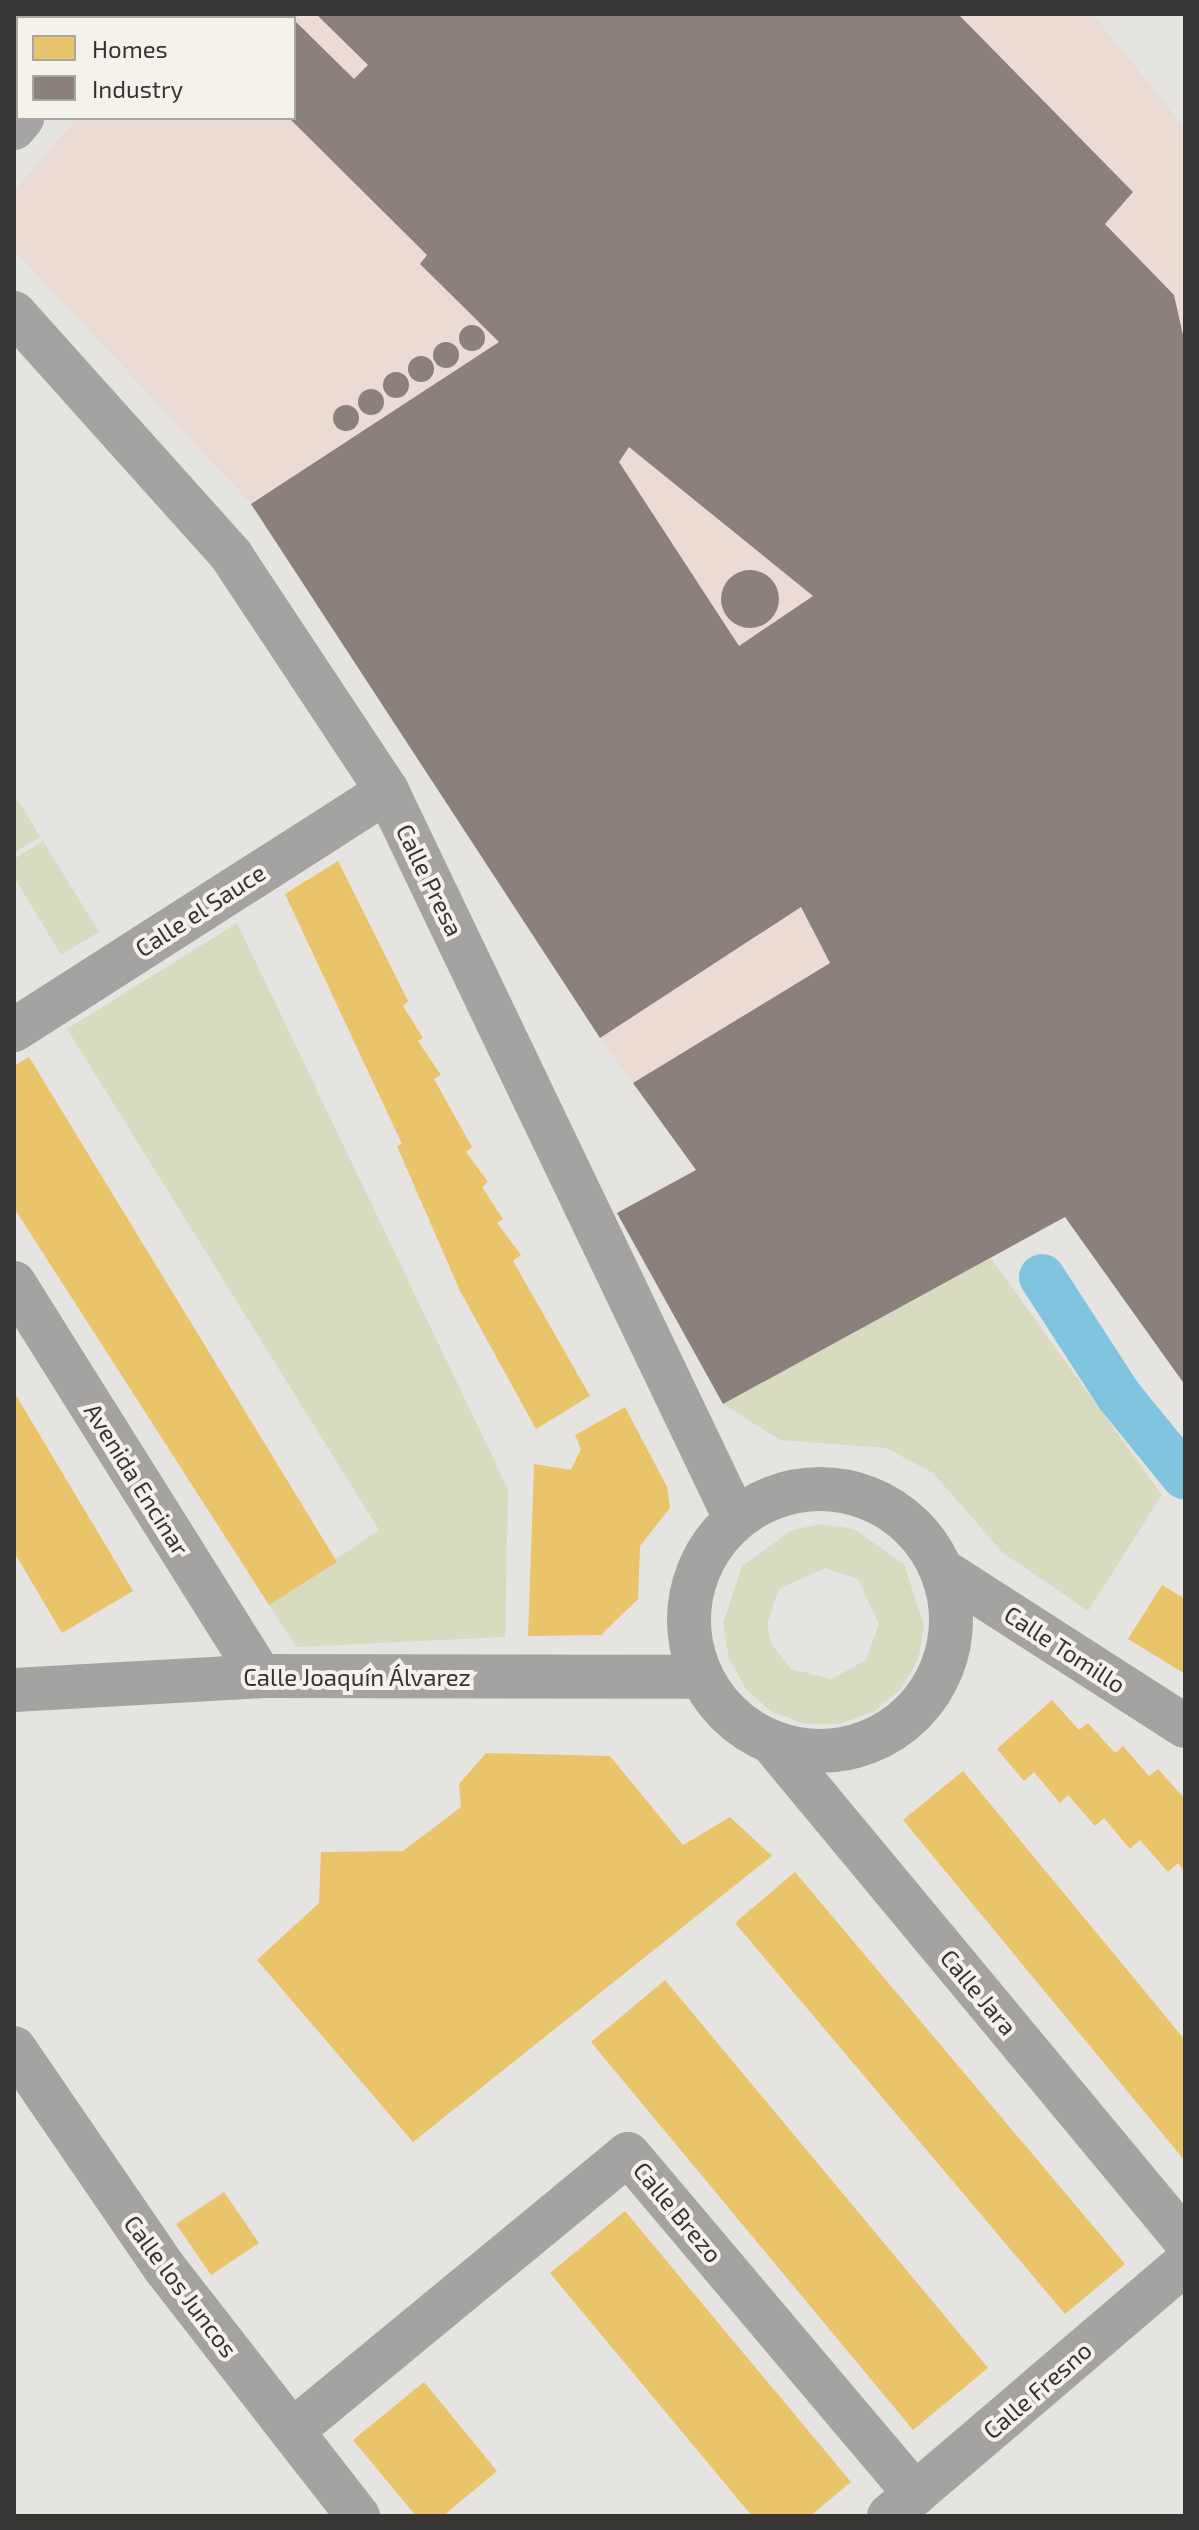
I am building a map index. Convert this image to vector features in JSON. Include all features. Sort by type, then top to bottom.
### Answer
[{"type":"street","name":"Calle Presa","points":[[14,313],[231,555],[387,791],[735,1518]]},
{"type":"street","name":"Calle el Sauce","points":[[14,1030],[387,791]]},
{"type":"street","name":"Avenida Encinar","points":[[14,1283],[261,1676]]},
{"type":"street","points":[[810,1487],[851,1491],[891,1508],[920,1531],[945,1572],[953,1629],[940,1677],[911,1716],[857,1745],[821,1753],[773,1744],[730,1717],[700,1677],[689,1635],[691,1592],[707,1552],[735,1518],[770,1497],[810,1487]]},
{"type":"street","name":"Calle Tomillo","points":[[945,1572],[1185,1726]]},
{"type":"street","name":"Calle Joaquín Álvarez","points":[[14,1690],[261,1676],[700,1677]]},
{"type":"street","name":"Calle Jara","points":[[773,1744],[1185,2240]]},
{"type":"street","name":"Calle los Juncos","points":[[14,2048],[164,2267],[358,2516]]},
{"type":"street","name":"Calle Brezo","points":[[292,2431],[628,2154],[902,2505]]},
{"type":"street","name":"Calle Fresno","points":[[902,2505],[1185,2263]]},
{"type":"shaded area","points":[[166,14],[1093,14],[1185,128],[1185,1385],[1065,1217],[723,1404],[617,1213],[696,1169],[600,1038],[251,504],[14,250],[14,191],[75,120],[296,120],[296,16]]},
{"type":"green space","points":[[18,800],[40,837],[14,853],[14,802]]},
{"type":"green space","points":[[43,841],[99,932],[61,955],[14,877],[14,859]]},
{"type":"green space","points":[[237,923],[508,1489],[505,1637],[297,1647],[269,1605],[379,1530],[67,1029]]},
{"type":"green space","points":[[990,1257],[1162,1495],[1088,1611],[1003,1553],[933,1473],[886,1448],[780,1440],[723,1404]]},
{"type":"green space","points":[[822,1524],[854,1529],[904,1564],[924,1626],[918,1660],[900,1690],[873,1712],[840,1724],[805,1724],[772,1712],[746,1689],[729,1659],[723,1624],[742,1566],[792,1530]],"holes":[[[825,1568],[858,1579],[879,1624],[866,1660],[832,1679],[791,1669],[771,1643],[767,1624],[779,1589]]]},
{"type":"building: Homes","points":[[338,861],[408,1001],[403,1006],[423,1038],[418,1041],[441,1075],[434,1079],[472,1147],[466,1152],[488,1182],[482,1187],[503,1219],[497,1223],[521,1255],[513,1261],[590,1396],[536,1429],[460,1291],[397,1146],[402,1144],[285,894]]},
{"type":"building: Homes","points":[[29,1057],[337,1562],[269,1605],[14,1208],[14,1066]]},
{"type":"building: Homes","points":[[14,1392],[133,1591],[62,1633],[14,1552]]},
{"type":"building: Homes","points":[[625,1407],[667,1487],[670,1508],[640,1546],[638,1599],[601,1635],[528,1636],[534,1464],[571,1470],[581,1449],[575,1435]]},
{"type":"building: Homes","points":[[1162,1585],[1185,1599],[1185,1674],[1128,1639]]},
{"type":"building: Homes","points":[[1052,1700],[1079,1730],[1088,1723],[1115,1753],[1123,1746],[1149,1776],[1158,1769],[1185,1799],[1185,1872],[1178,1863],[1168,1872],[1140,1840],[1130,1849],[1104,1818],[1095,1826],[1068,1795],[1060,1803],[1034,1772],[1024,1781],[997,1749]]},
{"type":"building: Homes","points":[[486,1753],[610,1756],[683,1845],[730,1817],[772,1856],[413,2142],[257,1960],[319,1903],[321,1852],[403,1851],[461,1807],[459,1784]]},
{"type":"building: Homes","points":[[963,1771],[1185,2040],[1185,2161],[903,1820]]},
{"type":"building: Homes","points":[[795,1872],[1125,2264],[1065,2314],[735,1923]]},
{"type":"building: Homes","points":[[665,1980],[988,2368],[913,2430],[591,2042]]},
{"type":"building: Homes","points":[[224,2192],[259,2243],[211,2275],[176,2224]]},
{"type":"building: Homes","points":[[625,2211],[851,2482],[810,2516],[752,2516],[550,2273]]},
{"type":"building: Homes","points":[[424,2382],[497,2471],[443,2516],[416,2516],[353,2440]]},
{"type":"building: Industry","points":[[288,14],[290,16],[243,16]]},
{"type":"building: Industry","points":[[316,14],[958,14],[1133,192],[1105,224],[1174,295],[1185,344],[1185,1385],[1065,1217],[723,1404],[617,1213],[696,1170],[633,1083],[830,963],[801,907],[600,1038],[251,504],[499,342],[420,264],[427,255],[291,120],[296,120],[296,22],[354,79],[368,65]],"holes":[[[629,447],[813,596],[739,646],[619,462]]]},
{"type":"building: Industry","points":[[472,325],[481,329],[485,338],[481,347],[472,351],[463,347],[459,338],[463,329]]},
{"type":"building: Industry","points":[[446,342],[455,346],[459,355],[455,364],[446,368],[437,364],[433,355],[437,346]]},
{"type":"building: Industry","points":[[421,356],[430,360],[434,369],[430,378],[421,382],[412,378],[408,369],[412,360]]},
{"type":"building: Industry","points":[[396,372],[405,376],[409,385],[405,394],[396,398],[387,394],[383,385],[387,376]]},
{"type":"building: Industry","points":[[371,389],[380,393],[384,402],[380,411],[371,415],[362,411],[358,402],[362,393]]},
{"type":"building: Industry","points":[[346,405],[355,409],[359,418],[355,427],[346,431],[337,427],[333,418],[337,409]]},
{"type":"building: Industry","points":[[750,570],[771,578],[779,599],[771,620],[750,628],[729,620],[721,599],[729,578]]},
{"type":"waterway","points":[[1042,1277],[1119,1396],[1185,1477]]}]
